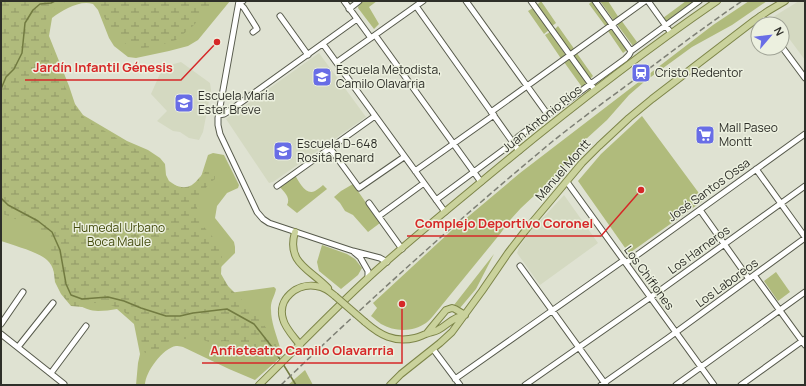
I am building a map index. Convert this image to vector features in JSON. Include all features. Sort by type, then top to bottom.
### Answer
[{"type":"main road","name":"Juan Antonio Ríos","points":[[259,385],[368,278],[444,212],[595,90],[671,33],[717,1]]},
{"type":"main road","name":"Manuel Montt","points":[[760,16],[785,1]]},
{"type":"main road","name":"Manuel Montt","points":[[390,385],[401,374],[452,332],[516,242],[590,155],[629,118],[750,24]]},
{"type":"main road","points":[[295,232],[292,248],[296,258],[333,294],[379,333],[399,340],[417,338],[437,331],[454,318],[465,315]]},
{"type":"main road","points":[[300,345],[282,318],[282,310],[286,298],[295,290],[307,286],[320,287],[333,294]]},
{"type":"main road","points":[[428,333],[446,310],[452,308],[465,315]]},
{"type":"street","points":[[344,1],[373,37],[481,182]]},
{"type":"street","points":[[349,9],[359,1]]},
{"type":"street","points":[[337,62],[423,1]]},
{"type":"street","points":[[466,1],[548,115]]},
{"type":"street","points":[[531,1],[595,90]]},
{"type":"street","points":[[595,1],[631,51]]},
{"type":"street","points":[[415,171],[453,144],[527,86],[645,1]]},
{"type":"street","points":[[648,1],[671,33]]},
{"type":"street","points":[[436,200],[510,145],[519,136],[625,59],[631,51],[699,1]]},
{"type":"street","points":[[240,2],[257,29],[253,32]]},
{"type":"street","points":[[240,2],[218,125],[220,134],[257,212],[269,223],[353,251],[380,258],[387,262]]},
{"type":"street","points":[[416,6],[519,150]]},
{"type":"street","points":[[280,16],[308,55]]},
{"type":"street","points":[[219,114],[224,114],[229,111],[357,19]]},
{"type":"street","points":[[324,44],[444,212]]},
{"type":"street","points":[[789,56],[805,78]]},
{"type":"street","points":[[277,186],[375,116]]},
{"type":"street","name":"José Santos Ossa","points":[[455,379],[700,210],[805,134]]},
{"type":"street","points":[[330,148],[360,188],[404,157]]},
{"type":"street","points":[[756,169],[805,238]]},
{"type":"street","name":"Los Chiflones","points":[[567,182],[714,385]]},
{"type":"street","points":[[378,216],[424,184]]},
{"type":"street","name":"Los Harneros","points":[[525,385],[650,298],[805,186]]},
{"type":"street","points":[[369,203],[402,249]]},
{"type":"street","points":[[700,210],[724,244],[804,342],[741,385]]},
{"type":"street","name":"Los Laboreos","points":[[604,384],[805,238]]},
{"type":"street","points":[[353,251],[360,257],[367,269],[368,278]]},
{"type":"street","points":[[520,266],[604,384]]},
{"type":"street","points":[[1,324],[23,292]]},
{"type":"street","points":[[676,385],[805,292]]},
{"type":"street","points":[[18,347],[53,303]]},
{"type":"street","points":[[51,373],[86,326]]},
{"type":"street","points":[[1,334],[64,384]]},
{"type":"street","points":[[433,349],[460,385]]},
{"type":"shaded area","points":[[799,1],[805,1],[805,60],[790,40],[790,16],[775,16]]},
{"type":"shaded area","name":"Escuela D-648 Rosita Renard","points":[[319,53],[366,117],[273,182],[269,183],[226,119]]},
{"type":"shaded area","name":"Escuela María Ester Breve","points":[[181,62],[210,83],[211,90],[203,132],[199,140],[189,138],[180,132],[173,131],[157,121],[167,111],[151,94],[163,67]]},
{"type":"shaded area","points":[[564,195],[598,243],[540,285],[517,253],[519,247],[528,234]]},
{"type":"green space","name":"Humedal Urbano Boca Maule","points":[[1,1],[230,1],[198,40],[188,46],[136,58],[128,57],[114,46],[109,38],[98,10],[93,4],[82,3],[66,9],[52,18],[49,36],[75,104],[83,115],[127,141],[148,150],[160,158],[165,164],[166,175],[169,181],[181,189],[192,187],[200,180],[208,155],[213,153],[224,155],[239,185],[238,188],[227,193],[217,206],[215,218],[234,242],[235,253],[213,275],[229,293],[274,287],[276,289],[271,304],[271,314],[282,356],[255,380],[183,347],[176,346],[160,356],[151,367],[145,385],[136,385],[140,354],[134,324],[117,309],[98,311],[87,309],[75,303],[64,295],[58,285],[53,268],[47,260],[32,252],[1,241]]},
{"type":"green space","name":"Humedal Urbano Boca Maule","points":[[1,1],[67,1],[49,12],[46,21],[47,35],[51,51],[64,86],[81,113],[88,121],[124,143],[160,162],[159,170],[163,179],[173,184],[182,187],[191,186],[209,170],[215,174],[215,179],[209,184],[196,201],[198,214],[204,227],[218,243],[222,253],[221,274],[228,286],[268,330],[278,347],[268,360],[262,352],[243,343],[224,341],[211,343],[204,340],[171,340],[153,353],[145,353],[142,347],[140,326],[134,319],[120,309],[106,303],[94,303],[82,307],[71,306],[61,294],[55,282],[50,241],[45,234],[37,225],[15,219],[1,213]]},
{"type":"green space","points":[[95,1],[216,1],[193,26],[176,40],[154,47],[133,49],[119,39]]},
{"type":"green space","points":[[377,1],[369,7],[379,24],[374,29],[358,8],[359,2]]},
{"type":"green space","points":[[541,1],[556,23],[552,26],[537,5]]},
{"type":"green space","points":[[592,1],[610,25],[606,27],[589,4]]},
{"type":"green space","points":[[600,1],[608,1],[619,18],[614,21]]},
{"type":"green space","points":[[686,1],[703,1],[667,25],[663,18]]},
{"type":"green space","points":[[749,1],[767,1],[732,25],[692,47],[644,82],[629,95],[607,120],[585,140],[551,180],[511,219],[427,322],[415,328],[398,330],[386,327],[371,316],[377,308],[373,303],[451,231],[520,173],[713,25]]},
{"type":"green space","points":[[533,8],[549,30],[544,34],[528,11]]},
{"type":"green space","points":[[621,20],[637,42],[633,46],[616,23]]},
{"type":"green space","points":[[558,26],[575,50],[571,54],[554,30]]},
{"type":"green space","points":[[611,28],[627,50],[623,53],[608,31]]},
{"type":"green space","points":[[550,32],[567,57],[562,60],[545,35]]},
{"type":"green space","points":[[576,52],[593,76],[590,79],[572,55]]},
{"type":"green space","points":[[569,58],[587,84],[582,87],[564,62]]},
{"type":"green space","points":[[642,116],[704,200],[631,252],[628,252],[578,181],[601,154]]},
{"type":"green space","points":[[295,175],[303,188],[309,192],[315,191],[323,185],[327,189],[297,213],[287,205],[288,197],[279,186]]},
{"type":"green space","points":[[353,184],[380,223],[368,232],[353,215],[345,211],[334,197]]},
{"type":"green space","points":[[322,245],[347,254],[355,259],[362,268],[358,275],[341,289],[319,271],[317,262]]},
{"type":"green space","points":[[494,254],[476,289],[460,308],[454,305]]},
{"type":"green space","points":[[776,272],[790,292],[778,301],[764,281]]},
{"type":"green space","points":[[305,370],[313,385],[288,385]]},
{"type":"waterway","points":[[1,89],[6,77],[14,69],[22,53],[25,23],[33,10],[40,4],[55,1]]},
{"type":"waterway","points":[[1,198],[8,205],[38,221],[52,232],[60,250],[66,284],[71,295],[82,299],[108,297],[166,316],[180,316],[227,309],[254,324],[281,361]]},
{"type":"waterway","points":[[283,364],[296,385]]},
{"type":"railway","points":[[281,385],[415,260],[553,141],[742,1]]},
{"type":"place","name":"Jardín Infantil Génesis","points":[[217,42]]},
{"type":"place","name":"Cristo Redentor","points":[[641,73]]},
{"type":"place","name":"Escuela Metodista, Camilo Olavarria","points":[[322,77]]},
{"type":"place","name":"Escuela María Ester Breve","points":[[184,103]]},
{"type":"place","name":"Mall Paseo Montt","points":[[705,135]]},
{"type":"place","name":"Escuela D-648 Rosita Renard","points":[[283,151]]},
{"type":"place","name":"Complejo Deportivo Coronel","points":[[641,190]]},
{"type":"place","name":"Anfieteatro Camilo Olavarrria","points":[[402,304]]}]
